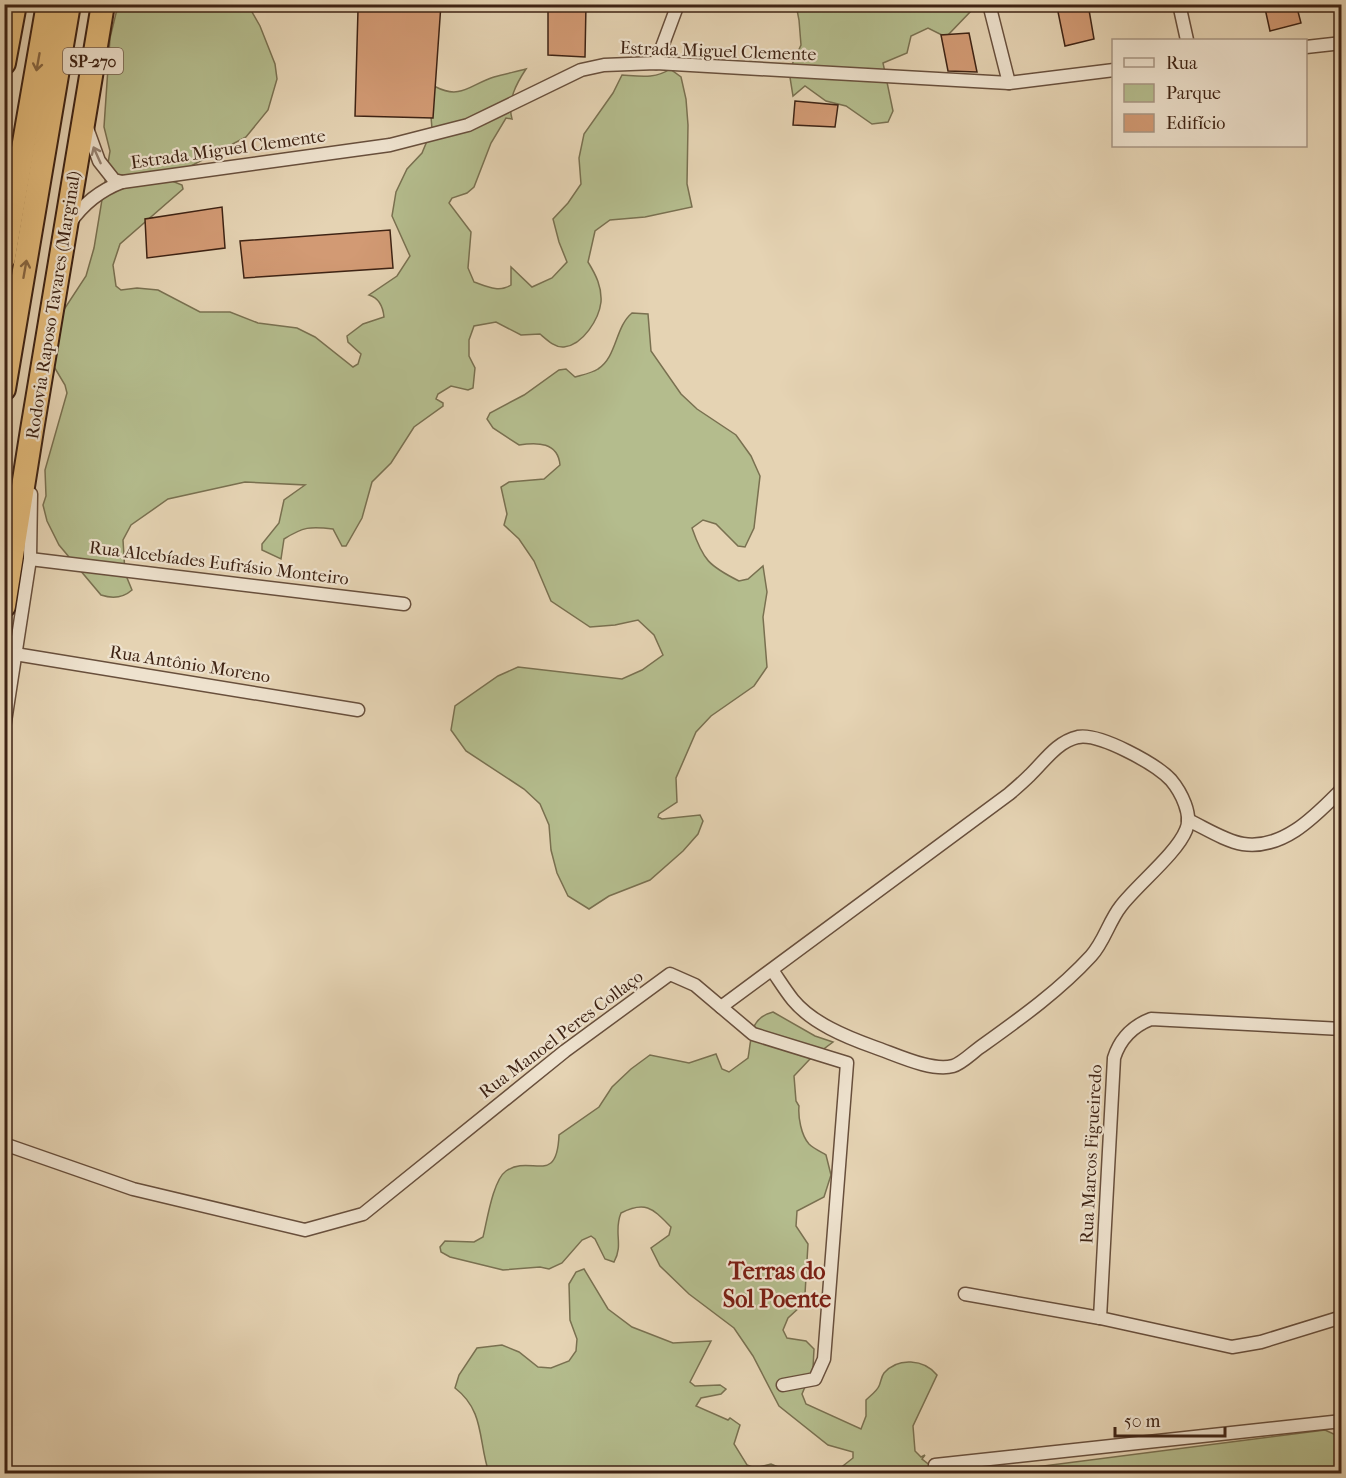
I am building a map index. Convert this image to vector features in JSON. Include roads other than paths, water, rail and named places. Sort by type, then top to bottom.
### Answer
[{"type":"highway","points":[[4,63],[15,4]]},
{"type":"highway","name":"SP-270","points":[[4,258],[48,4]]},
{"type":"highway","name":"SP-270","points":[[4,389],[69,4]]},
{"type":"highway","name":"Rodovia Raposo Tavares (Marginal)","points":[[4,606],[103,4]]},
{"type":"street","points":[[656,63],[678,4]]},
{"type":"street","points":[[988,4],[1009,83]]},
{"type":"street","points":[[1179,4],[1187,39]]},
{"type":"street","points":[[1307,47],[1341,43]]},
{"type":"street","name":"Estrada Miguel Clemente","points":[[65,231],[76,214],[91,199],[107,188],[122,182],[390,145],[468,125],[581,70],[604,65],[656,63],[1009,83],[1112,70]]},
{"type":"street","name":"Estrada Miguel Clemente","points":[[84,118],[99,162],[114,180],[122,182]]},
{"type":"street","points":[[4,728],[30,559],[32,430]]},
{"type":"street","name":"Rua Alcebíades Eufrásio Monteiro","points":[[30,559],[404,604]]},
{"type":"street","name":"Rua Antônio Moreno","points":[[15,654],[358,710]]},
{"type":"street","points":[[721,1007],[1009,794],[1051,752],[1067,741],[1079,737],[1096,738],[1157,769],[1171,780],[1185,804],[1187,830],[1120,906],[1092,955],[1044,1001],[954,1066],[932,1067],[867,1045],[826,1026],[794,1001],[772,970]]},
{"type":"street","points":[[1188,820],[1242,844],[1263,844],[1275,841],[1304,824],[1341,789]]},
{"type":"street","name":"Rua Manoel Peres Collaço","points":[[4,1144],[134,1189],[305,1230],[363,1214],[565,1051],[669,975],[695,985],[753,1034],[847,1064],[824,1359],[815,1379],[783,1385]]},
{"type":"street","name":"Rua Marcos Figueiredo","points":[[1100,1318],[1114,1058],[1126,1035],[1142,1022],[1151,1019],[1341,1029]]},
{"type":"street","points":[[965,1294],[1100,1318],[1232,1347],[1261,1342],[1341,1317],[1341,1323]]},
{"type":"street","points":[[935,1465],[1341,1421]]},
{"type":"district","name":"Terras do Sol Poente","points":[[777,1285]]}]
